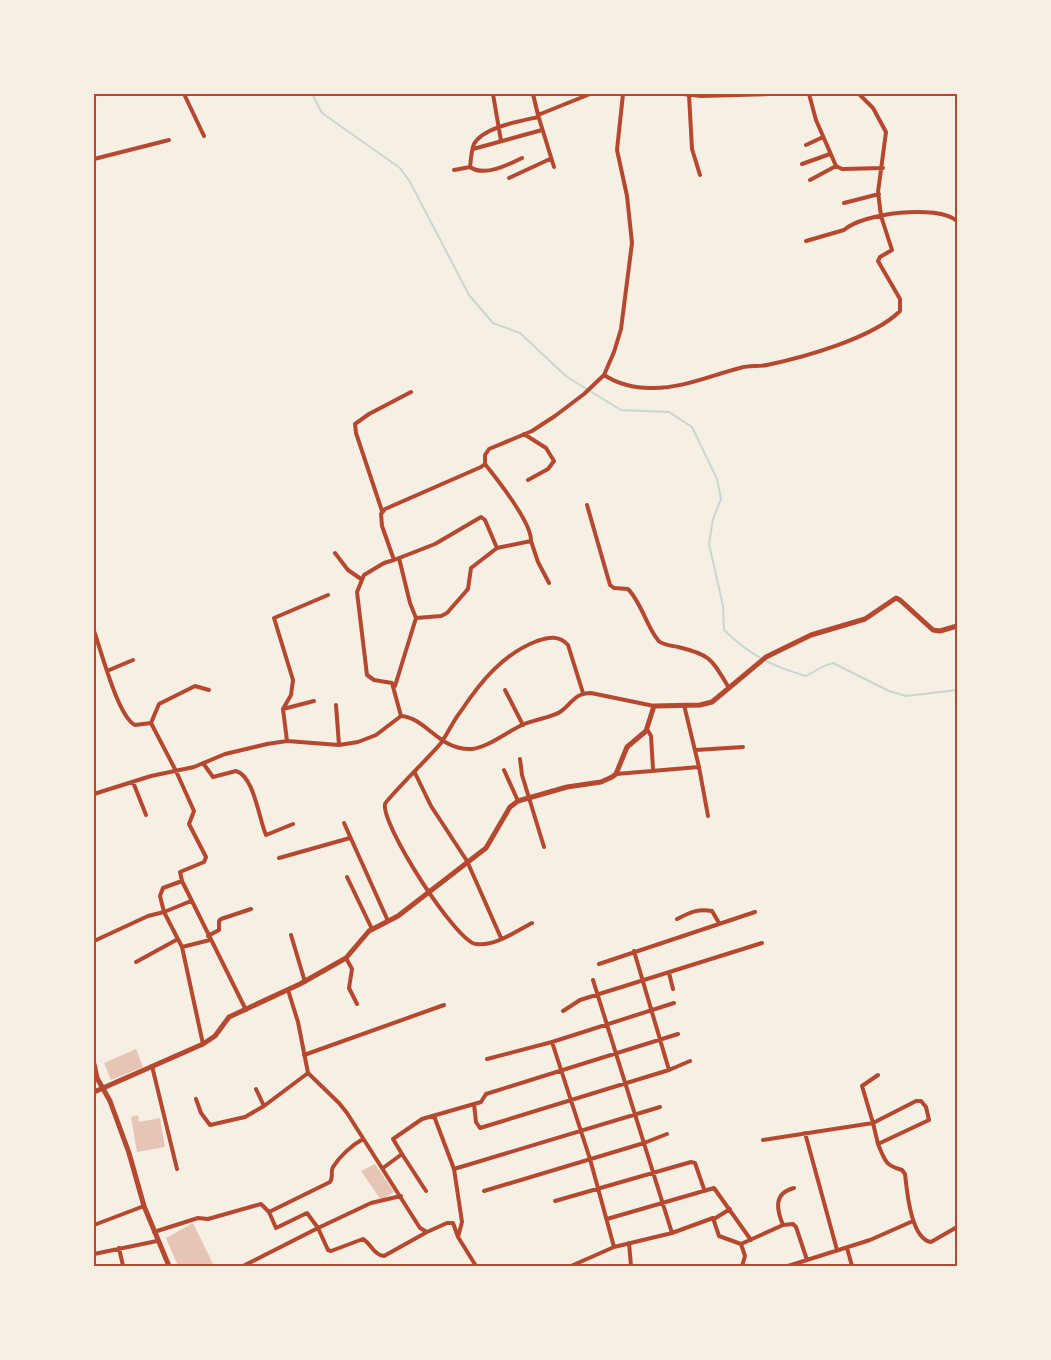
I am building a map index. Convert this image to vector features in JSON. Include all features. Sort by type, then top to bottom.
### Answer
[{"type":"street","points":[[184,94],[204,136]]},
{"type":"street","points":[[493,94],[501,140]]},
{"type":"street","points":[[533,94],[550,159],[554,167]]},
{"type":"street","points":[[470,167],[473,149],[481,136],[499,127],[538,116],[590,94]]},
{"type":"street","points":[[549,583],[538,562],[531,542],[530,531],[510,495],[485,464],[485,455],[489,449],[550,420],[590,389],[604,375],[619,337],[632,242],[627,196],[617,150],[623,94]]},
{"type":"street","points":[[683,94],[770,94]]},
{"type":"street","points":[[809,94],[809,102],[836,166],[842,169],[882,168]]},
{"type":"street","points":[[604,375],[615,381],[632,386],[653,388],[713,377],[740,368],[770,365],[848,340],[882,324],[900,310],[902,304],[878,261],[880,257],[892,250],[881,216],[879,194],[886,132],[873,108],[859,94]]},
{"type":"street","points":[[688,95],[692,149],[700,175]]},
{"type":"street","points":[[473,149],[542,130]]},
{"type":"street","points":[[806,144],[823,137]]},
{"type":"street","points":[[94,159],[168,140]]},
{"type":"street","points":[[802,164],[830,154]]},
{"type":"street","points":[[454,170],[470,167],[482,171],[507,166],[522,158]]},
{"type":"street","points":[[509,178],[550,159]]},
{"type":"street","points":[[810,180],[836,166]]},
{"type":"street","points":[[844,203],[879,194]]},
{"type":"street","points":[[806,240],[844,230],[849,225],[881,216],[939,212],[957,221]]},
{"type":"street","points":[[394,560],[382,526],[380,517],[382,512],[356,433],[355,424],[369,414],[411,392]]},
{"type":"street","points":[[524,434],[546,448],[554,461],[548,469],[528,480]]},
{"type":"street","points":[[382,512],[431,487],[473,472],[485,464]]},
{"type":"street","points":[[588,505],[610,585],[614,588],[628,589],[635,596],[655,636],[662,643],[703,654],[715,665],[729,688]]},
{"type":"street","points":[[395,686],[392,683],[374,680],[367,675],[357,592],[361,580],[372,569],[435,544],[481,518],[485,520],[497,548]]},
{"type":"street","points":[[416,618],[441,616],[447,612],[468,589],[471,568],[497,548],[531,542]]},
{"type":"street","points":[[335,553],[348,570],[361,580]]},
{"type":"street","points":[[400,558],[410,603],[416,618],[395,686],[400,716]]},
{"type":"street","points":[[287,741],[283,709],[291,695],[293,680],[274,618],[328,595]]},
{"type":"street","points":[[94,794],[176,772],[224,754],[287,741],[339,745],[367,740],[400,716],[408,717],[421,725],[442,742],[457,747],[474,749],[523,724],[558,713],[572,699],[583,693],[654,706],[707,704],[717,700],[766,657],[811,635],[865,619],[896,598],[933,630],[940,631],[957,626]]},
{"type":"street","points":[[94,631],[107,671],[129,722],[134,725],[151,723]]},
{"type":"street","points":[[532,924],[486,944],[470,942],[454,927],[410,864],[391,827],[384,807],[388,798],[415,773],[442,742],[461,710],[500,661],[519,648],[548,637],[560,638],[568,645],[583,693]]},
{"type":"street","points":[[94,652],[100,651]]},
{"type":"street","points":[[107,671],[133,660]]},
{"type":"street","points":[[209,690],[194,686],[166,699],[155,709],[151,723],[194,812],[189,824],[206,857],[204,862],[180,872],[182,881],[246,1010]]},
{"type":"street","points":[[505,690],[523,724]]},
{"type":"street","points":[[283,709],[314,701]]},
{"type":"street","points":[[336,705],[339,745]]},
{"type":"street","points":[[684,705],[696,750],[708,816]]},
{"type":"street","points":[[616,774],[627,747],[647,729],[654,706]]},
{"type":"street","points":[[647,729],[651,736],[653,769]]},
{"type":"street","points":[[696,750],[743,747]]},
{"type":"street","points":[[520,758],[528,798],[544,847]]},
{"type":"street","points":[[203,763],[213,777],[236,771],[243,775],[252,790],[266,835],[293,824]]},
{"type":"street","points":[[94,1092],[203,1044],[215,1036],[229,1017],[305,982],[346,958],[361,938],[372,929],[388,922],[429,893],[467,861],[486,848],[510,807],[518,801],[568,787],[601,782],[616,774],[653,769],[699,767]]},
{"type":"street","points":[[504,770],[518,801]]},
{"type":"street","points":[[415,773],[431,806],[467,861],[501,938]]},
{"type":"street","points":[[133,782],[146,815]]},
{"type":"street","points":[[344,824],[388,922]]},
{"type":"street","points":[[279,858],[350,838]]},
{"type":"street","points":[[346,878],[372,929]]},
{"type":"street","points":[[182,881],[163,888],[160,896],[164,912],[182,947],[203,1044]]},
{"type":"street","points":[[94,941],[141,919],[191,901]]},
{"type":"street","points":[[182,947],[209,938],[220,930],[219,921],[221,919],[251,909]]},
{"type":"street","points":[[677,919],[691,912],[703,909],[712,911],[719,923]]},
{"type":"street","points":[[599,964],[755,912]]},
{"type":"street","points":[[291,935],[305,982]]},
{"type":"street","points":[[136,962],[178,939]]},
{"type":"street","points":[[563,1011],[580,1000],[762,943]]},
{"type":"street","points":[[634,951],[670,1070]]},
{"type":"street","points":[[346,958],[352,969],[349,988],[357,1004]]},
{"type":"street","points":[[669,973],[672,989]]},
{"type":"street","points":[[593,980],[672,1233]]},
{"type":"street","points":[[288,990],[298,1022],[308,1073],[339,1103],[383,1168],[420,1228],[427,1232]]},
{"type":"street","points":[[487,1060],[674,1004]]},
{"type":"street","points":[[304,1055],[444,1005]]},
{"type":"street","points":[[426,1191],[393,1139],[422,1119],[481,1102],[486,1094],[678,1034]]},
{"type":"street","points":[[552,1042],[590,1159],[608,1219],[614,1247]]},
{"type":"street","points":[[474,1104],[476,1122],[480,1128],[670,1070],[690,1060]]},
{"type":"street","points":[[94,1064],[130,1153],[144,1206],[169,1266]]},
{"type":"street","points":[[152,1066],[177,1169]]},
{"type":"street","points":[[196,1099],[201,1113],[210,1125],[245,1117],[264,1106],[308,1073]]},
{"type":"street","points":[[878,1075],[862,1086],[878,1144],[886,1162],[891,1167],[902,1170],[905,1174],[913,1221],[918,1234],[925,1241],[931,1242],[957,1227]]},
{"type":"street","points":[[256,1089],[264,1106]]},
{"type":"street","points":[[763,1140],[873,1123],[916,1102],[921,1102],[926,1107],[929,1115],[928,1120],[878,1144]]},
{"type":"street","points":[[454,1169],[660,1107]]},
{"type":"street","points":[[434,1116],[454,1169],[462,1226],[458,1237]]},
{"type":"street","points":[[805,1133],[837,1250]]},
{"type":"street","points":[[484,1191],[644,1143],[667,1134]]},
{"type":"street","points":[[269,1212],[330,1182],[333,1178],[334,1166],[354,1144],[363,1139]]},
{"type":"street","points":[[383,1168],[402,1154]]},
{"type":"street","points":[[555,1201],[599,1190],[691,1162],[695,1164],[704,1189]]},
{"type":"street","points":[[608,1219],[704,1189],[714,1188],[751,1240]]},
{"type":"street","points":[[783,1225],[778,1198],[781,1193],[794,1188]]},
{"type":"street","points":[[243,1266],[371,1203],[401,1196]]},
{"type":"street","points":[[154,1232],[198,1218],[208,1220],[245,1207],[261,1204],[269,1212],[276,1228],[307,1214],[310,1215],[328,1250],[332,1251],[363,1239],[368,1242],[375,1252],[384,1256],[427,1232],[451,1222],[454,1224],[458,1237],[476,1266]]},
{"type":"street","points":[[94,1225],[144,1206]]},
{"type":"street","points":[[570,1266],[614,1247],[672,1233],[714,1219],[730,1209]]},
{"type":"street","points":[[714,1219],[719,1236],[741,1244],[783,1225],[794,1224],[807,1260]]},
{"type":"street","points":[[788,1266],[847,1248],[913,1221]]},
{"type":"street","points":[[94,1254],[157,1241]]},
{"type":"street","points":[[629,1243],[631,1266]]},
{"type":"street","points":[[741,1244],[745,1256],[742,1266]]},
{"type":"street","points":[[119,1248],[123,1266]]},
{"type":"street","points":[[847,1248],[852,1266]]},
{"type":"building","points":[[136,1049],[143,1067],[111,1080],[104,1063]]},
{"type":"building","points":[[138,1115],[139,1122],[160,1118],[165,1147],[137,1152],[131,1117]]},
{"type":"building","points":[[375,1164],[394,1192],[381,1200],[361,1171]]},
{"type":"building","points":[[193,1223],[214,1266],[178,1266],[166,1238]]},
{"type":"waterway","points":[[312,94],[322,113],[400,168],[410,182],[469,295],[493,323],[520,333],[567,377],[621,410],[669,412],[692,427],[717,479],[721,499],[713,519],[709,544],[723,606],[724,630],[762,659],[806,676],[833,663],[889,691],[906,696],[957,690]]}]
